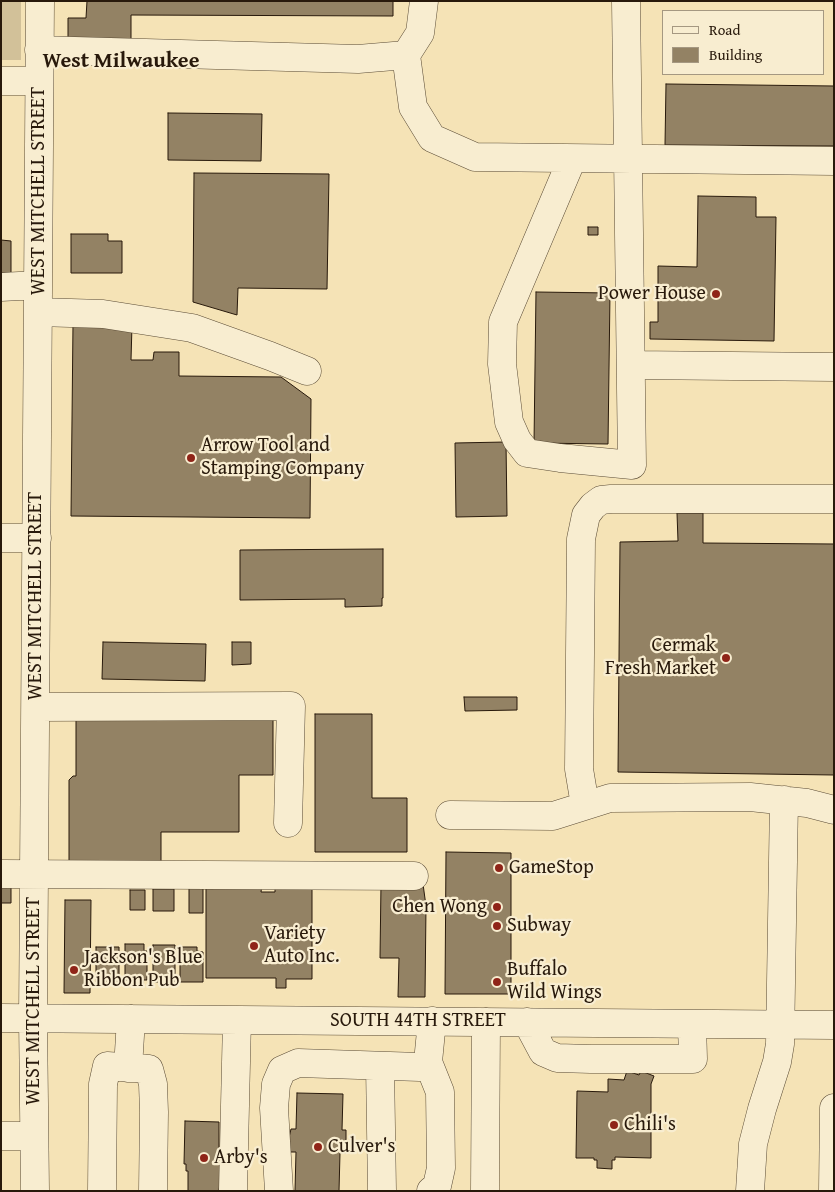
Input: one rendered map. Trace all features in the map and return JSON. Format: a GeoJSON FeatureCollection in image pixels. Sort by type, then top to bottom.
{"type":"FeatureCollection","features":[{"type":"Feature","properties":{"kind":"street","name":"WEST MITCHELL STREET"},"geometry":{"type":"LineString","coordinates":[[35,1191],[33,1018],[40,1]]}},
{"type":"Feature","properties":{"kind":"street"},"geometry":{"type":"LineString","coordinates":[[424,1],[420,33],[406,55],[413,107],[432,138],[475,157],[834,162]]}},
{"type":"Feature","properties":{"kind":"street"},"geometry":{"type":"LineString","coordinates":[[572,159],[503,322],[502,364],[509,422],[517,440],[527,453],[632,465],[626,1]]}},
{"type":"Feature","properties":{"kind":"street"},"geometry":{"type":"LineString","coordinates":[[39,50],[358,59],[406,55]]}},
{"type":"Feature","properties":{"kind":"street"},"geometry":{"type":"LineString","coordinates":[[1,81],[39,81]]}},
{"type":"Feature","properties":{"kind":"street"},"geometry":{"type":"LineString","coordinates":[[1,287],[38,285]]}},
{"type":"Feature","properties":{"kind":"street"},"geometry":{"type":"LineString","coordinates":[[38,312],[103,314],[192,328],[307,371]]}},
{"type":"Feature","properties":{"kind":"street"},"geometry":{"type":"LineString","coordinates":[[630,365],[834,367]]}},
{"type":"Feature","properties":{"kind":"street"},"geometry":{"type":"LineString","coordinates":[[585,805],[579,769],[581,539],[586,515],[593,506],[602,500],[611,499],[834,499]]}},
{"type":"Feature","properties":{"kind":"street"},"geometry":{"type":"LineString","coordinates":[[1,538],[37,538]]}},
{"type":"Feature","properties":{"kind":"street"},"geometry":{"type":"LineString","coordinates":[[36,707],[291,706],[288,823]]}},
{"type":"Feature","properties":{"kind":"street"},"geometry":{"type":"LineString","coordinates":[[450,815],[553,816],[610,798],[750,797],[807,803],[834,810]]}},
{"type":"Feature","properties":{"kind":"street"},"geometry":{"type":"LineString","coordinates":[[750,1191],[753,1144],[777,1062],[780,1024],[784,800]]}},
{"type":"Feature","properties":{"kind":"street"},"geometry":{"type":"LineString","coordinates":[[1,874],[414,876]]}},
{"type":"Feature","properties":{"kind":"street","name":"SOUTH 44TH STREET"},"geometry":{"type":"LineString","coordinates":[[1,1018],[834,1025]]}},
{"type":"Feature","properties":{"kind":"street"},"geometry":{"type":"LineString","coordinates":[[128,1068],[131,1019]]}},
{"type":"Feature","properties":{"kind":"street"},"geometry":{"type":"LineString","coordinates":[[233,1191],[237,1020]]}},
{"type":"Feature","properties":{"kind":"street"},"geometry":{"type":"LineString","coordinates":[[432,1021],[428,1062],[440,1092],[441,1168],[437,1186],[432,1191]]}},
{"type":"Feature","properties":{"kind":"street"},"geometry":{"type":"LineString","coordinates":[[485,1191],[486,1022]]}},
{"type":"Feature","properties":{"kind":"street"},"geometry":{"type":"LineString","coordinates":[[527,1022],[542,1052],[557,1058],[591,1059],[692,1059],[692,1024]]}},
{"type":"Feature","properties":{"kind":"street"},"geometry":{"type":"LineString","coordinates":[[279,1188],[274,1108],[276,1084],[282,1070],[298,1063],[380,1072],[420,1067],[428,1062]]}},
{"type":"Feature","properties":{"kind":"street"},"geometry":{"type":"LineString","coordinates":[[102,1191],[103,1084],[107,1066],[149,1069],[153,1084],[153,1191]]}},
{"type":"Feature","properties":{"kind":"street"},"geometry":{"type":"LineString","coordinates":[[380,1072],[382,1191]]}},
{"type":"Feature","properties":{"kind":"street"},"geometry":{"type":"LineString","coordinates":[[833,1191],[834,1108]]}},
{"type":"Feature","properties":{"kind":"street"},"geometry":{"type":"LineString","coordinates":[[1,1136],[34,1136]]}},
{"type":"Feature","properties":{"kind":"shaded area"},"geometry":{"type":"Polygon","coordinates":[[[1,1],[21,1],[21,60],[1,60],[1,1]]]}},
{"type":"Feature","properties":{"kind":"building"},"geometry":{"type":"Polygon","coordinates":[[[87,1],[393,1],[393,16],[131,15],[131,42],[68,39],[68,18],[86,18],[87,1]]]}},
{"type":"Feature","properties":{"kind":"building"},"geometry":{"type":"Polygon","coordinates":[[[666,84],[834,86],[834,146],[665,145],[666,84]]]}},
{"type":"Feature","properties":{"kind":"building"},"geometry":{"type":"Polygon","coordinates":[[[168,113],[262,114],[261,161],[168,160],[168,113]]]}},
{"type":"Feature","properties":{"kind":"building"},"geometry":{"type":"Polygon","coordinates":[[[194,173],[329,174],[327,289],[238,288],[237,315],[193,302],[194,173]]]}},
{"type":"Feature","properties":{"kind":"building","name":"Power House"},"geometry":{"type":"Polygon","coordinates":[[[698,196],[756,197],[756,217],[776,217],[774,341],[650,339],[650,322],[658,322],[658,266],[697,267],[698,196]]]}},
{"type":"Feature","properties":{"kind":"building"},"geometry":{"type":"Polygon","coordinates":[[[588,227],[598,227],[598,235],[588,235],[588,227]]]}},
{"type":"Feature","properties":{"kind":"building"},"geometry":{"type":"Polygon","coordinates":[[[71,234],[108,234],[108,241],[122,241],[122,273],[71,273],[71,234]]]}},
{"type":"Feature","properties":{"kind":"building"},"geometry":{"type":"Polygon","coordinates":[[[1,240],[11,241],[11,273],[1,273],[1,240]]]}},
{"type":"Feature","properties":{"kind":"building"},"geometry":{"type":"Polygon","coordinates":[[[536,292],[610,293],[608,444],[534,443],[536,292]]]}},
{"type":"Feature","properties":{"kind":"building","name":"Arrow Tool and Stamping Company"},"geometry":{"type":"Polygon","coordinates":[[[73,324],[132,325],[131,360],[153,360],[154,352],[179,352],[179,376],[281,377],[311,399],[310,518],[71,516],[73,324]]]}},
{"type":"Feature","properties":{"kind":"building"},"geometry":{"type":"Polygon","coordinates":[[[506,442],[507,516],[456,517],[455,443],[506,442]]]}},
{"type":"Feature","properties":{"kind":"building","name":"Cermak Fresh Market"},"geometry":{"type":"Polygon","coordinates":[[[677,513],[703,513],[703,543],[834,544],[834,775],[618,772],[620,542],[678,541],[677,513]]]}},
{"type":"Feature","properties":{"kind":"building"},"geometry":{"type":"Polygon","coordinates":[[[383,549],[382,606],[345,607],[345,599],[240,600],[240,550],[383,549]]]}},
{"type":"Feature","properties":{"kind":"building"},"geometry":{"type":"Polygon","coordinates":[[[103,642],[206,644],[205,681],[102,679],[103,642]]]}},
{"type":"Feature","properties":{"kind":"building"},"geometry":{"type":"Polygon","coordinates":[[[232,642],[251,642],[251,664],[232,665],[232,642]]]}},
{"type":"Feature","properties":{"kind":"building"},"geometry":{"type":"Polygon","coordinates":[[[464,697],[517,697],[517,710],[465,711],[464,697]]]}},
{"type":"Feature","properties":{"kind":"building"},"geometry":{"type":"Polygon","coordinates":[[[273,714],[273,775],[239,775],[239,832],[161,832],[161,864],[69,863],[69,780],[76,776],[76,720],[273,714]]]}},
{"type":"Feature","properties":{"kind":"building"},"geometry":{"type":"Polygon","coordinates":[[[315,714],[372,714],[372,798],[407,798],[407,852],[315,852],[315,714]]]}},
{"type":"Feature","properties":{"kind":"building"},"geometry":{"type":"Polygon","coordinates":[[[446,852],[511,853],[511,994],[445,994],[446,852]]]}},
{"type":"Feature","properties":{"kind":"building"},"geometry":{"type":"Polygon","coordinates":[[[1,881],[11,881],[11,903],[1,903],[1,881]]]}},
{"type":"Feature","properties":{"kind":"building"},"geometry":{"type":"Polygon","coordinates":[[[206,884],[262,884],[261,892],[275,892],[275,884],[312,884],[312,979],[286,979],[286,988],[276,988],[276,978],[206,978],[206,884]]]}},
{"type":"Feature","properties":{"kind":"building"},"geometry":{"type":"Polygon","coordinates":[[[381,884],[423,884],[426,906],[425,997],[398,997],[399,958],[380,958],[381,884]]]}},
{"type":"Feature","properties":{"kind":"building"},"geometry":{"type":"Polygon","coordinates":[[[189,888],[203,888],[203,913],[189,913],[189,888]]]}},
{"type":"Feature","properties":{"kind":"building"},"geometry":{"type":"Polygon","coordinates":[[[153,889],[174,889],[174,911],[153,911],[153,889]]]}},
{"type":"Feature","properties":{"kind":"building"},"geometry":{"type":"Polygon","coordinates":[[[130,890],[145,890],[145,910],[130,910],[130,890]]]}},
{"type":"Feature","properties":{"kind":"building"},"geometry":{"type":"Polygon","coordinates":[[[65,900],[91,900],[90,993],[64,993],[65,900]]]}},
{"type":"Feature","properties":{"kind":"building"},"geometry":{"type":"Polygon","coordinates":[[[125,944],[144,944],[144,951],[147,951],[147,980],[143,980],[143,986],[135,986],[135,980],[125,980],[125,944]]]}},
{"type":"Feature","properties":{"kind":"building"},"geometry":{"type":"Polygon","coordinates":[[[153,945],[175,945],[175,982],[153,982],[153,945]]]}},
{"type":"Feature","properties":{"kind":"building"},"geometry":{"type":"Polygon","coordinates":[[[96,947],[119,947],[119,982],[96,982],[96,947]]]}},
{"type":"Feature","properties":{"kind":"building"},"geometry":{"type":"Polygon","coordinates":[[[180,947],[197,947],[197,951],[203,952],[203,982],[180,982],[180,947]]]}},
{"type":"Feature","properties":{"kind":"building","name":"Chili's"},"geometry":{"type":"Polygon","coordinates":[[[627,1071],[639,1075],[641,1071],[654,1076],[651,1084],[651,1158],[615,1157],[615,1160],[612,1160],[612,1169],[597,1168],[597,1160],[594,1160],[594,1158],[576,1158],[577,1091],[608,1092],[608,1079],[624,1080],[627,1071]]]}},
{"type":"Feature","properties":{"kind":"building","name":"Culver's"},"geometry":{"type":"Polygon","coordinates":[[[297,1093],[343,1094],[342,1130],[346,1130],[346,1153],[340,1153],[339,1191],[295,1191],[296,1152],[290,1152],[288,1142],[291,1129],[296,1129],[297,1093]]]}},
{"type":"Feature","properties":{"kind":"building","name":"Arby's"},"geometry":{"type":"Polygon","coordinates":[[[185,1121],[219,1122],[219,1153],[224,1153],[219,1191],[188,1191],[188,1171],[186,1171],[186,1164],[184,1164],[185,1121]]]}},
{"type":"Feature","properties":{"kind":"place","name":"Power House"},"geometry":{"type":"Point","coordinates":[716,294]}},
{"type":"Feature","properties":{"kind":"place","name":"Arrow Tool and Stamping Company"},"geometry":{"type":"Point","coordinates":[191,458]}},
{"type":"Feature","properties":{"kind":"place","name":"Cermak Fresh Market"},"geometry":{"type":"Point","coordinates":[726,658]}},
{"type":"Feature","properties":{"kind":"place","name":"GameStop"},"geometry":{"type":"Point","coordinates":[499,868]}},
{"type":"Feature","properties":{"kind":"place","name":"Chen Wong"},"geometry":{"type":"Point","coordinates":[497,907]}},
{"type":"Feature","properties":{"kind":"place","name":"Subway"},"geometry":{"type":"Point","coordinates":[497,926]}},
{"type":"Feature","properties":{"kind":"place","name":"Variety Auto Inc."},"geometry":{"type":"Point","coordinates":[254,946]}},
{"type":"Feature","properties":{"kind":"place","name":"Jackson's Blue Ribbon Pub"},"geometry":{"type":"Point","coordinates":[74,970]}},
{"type":"Feature","properties":{"kind":"place","name":"Buffalo Wild Wings"},"geometry":{"type":"Point","coordinates":[497,982]}},
{"type":"Feature","properties":{"kind":"place","name":"Chili's"},"geometry":{"type":"Point","coordinates":[614,1125]}},
{"type":"Feature","properties":{"kind":"place","name":"Culver's"},"geometry":{"type":"Point","coordinates":[318,1147]}},
{"type":"Feature","properties":{"kind":"place","name":"Arby's"},"geometry":{"type":"Point","coordinates":[204,1158]}},
{"type":"Feature","properties":{"kind":"district","name":"West Milwaukee"},"geometry":{"type":"Point","coordinates":[121,61]}}]}
